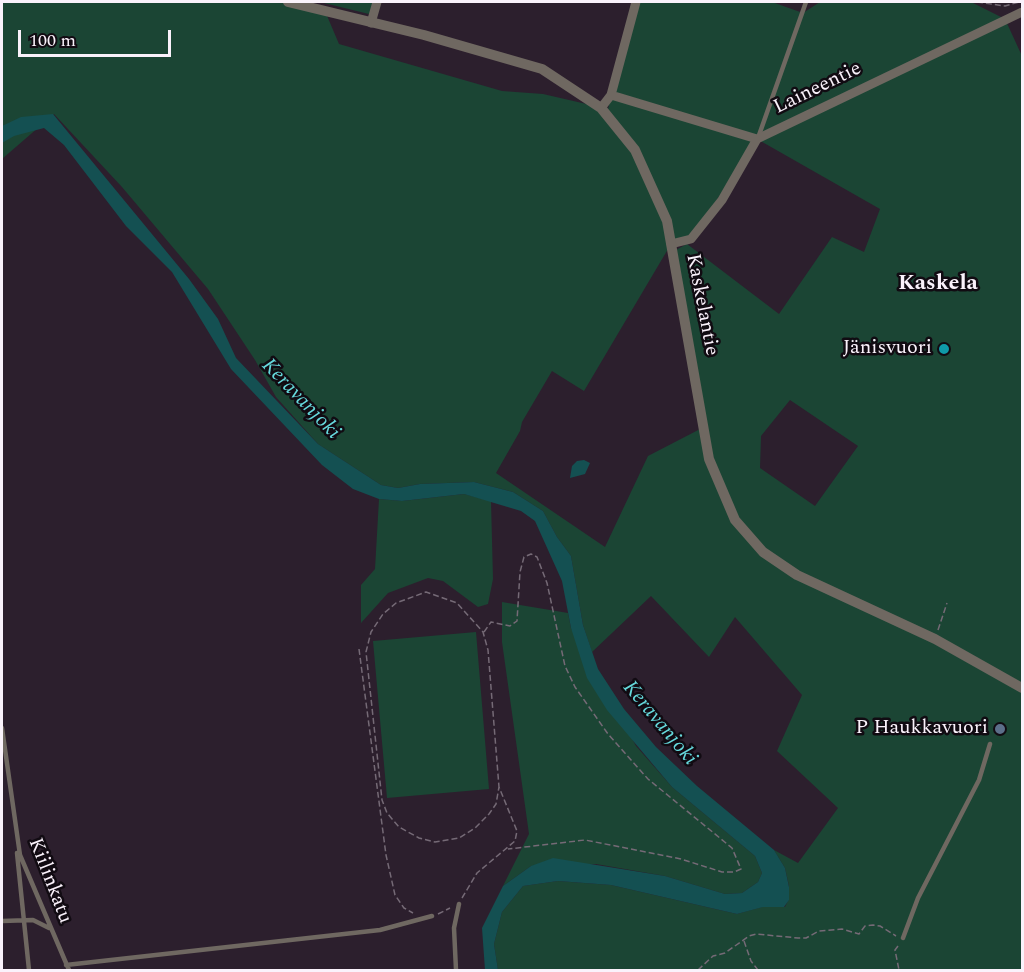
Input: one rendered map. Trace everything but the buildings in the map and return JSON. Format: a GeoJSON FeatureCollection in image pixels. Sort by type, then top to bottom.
{"type":"FeatureCollection","features":[{"type":"Feature","properties":{"kind":"street","name":"Kaskelantie"},"geometry":{"type":"LineString","coordinates":[[288,2],[371,22],[542,69],[601,108],[635,150],[667,221],[709,459],[735,520],[763,552],[797,575],[934,639],[1023,688]]}},
{"type":"Feature","properties":{"kind":"street"},"geometry":{"type":"LineString","coordinates":[[371,22],[377,2]]}},
{"type":"Feature","properties":{"kind":"street"},"geometry":{"type":"LineString","coordinates":[[601,108],[611,95],[636,2]]}},
{"type":"Feature","properties":{"kind":"street","name":"Laineentie"},"geometry":{"type":"LineString","coordinates":[[757,139],[1023,12]]}},
{"type":"Feature","properties":{"kind":"street"},"geometry":{"type":"LineString","coordinates":[[611,95],[757,139],[722,200],[691,239],[671,244]]}},
{"type":"Feature","properties":{"kind":"lane"},"geometry":{"type":"LineString","coordinates":[[757,139],[806,2]]}},
{"type":"Feature","properties":{"kind":"lane","name":"Kiilinkatu"},"geometry":{"type":"LineString","coordinates":[[2,728],[15,836],[20,855],[67,968]]}},
{"type":"Feature","properties":{"kind":"lane"},"geometry":{"type":"LineString","coordinates":[[903,938],[918,898],[979,780],[990,744]]}},
{"type":"Feature","properties":{"kind":"lane"},"geometry":{"type":"LineString","coordinates":[[15,836],[29,970]]}},
{"type":"Feature","properties":{"kind":"lane"},"geometry":{"type":"LineString","coordinates":[[456,970],[454,928],[459,904]]}},
{"type":"Feature","properties":{"kind":"lane"},"geometry":{"type":"LineString","coordinates":[[67,968],[380,930],[432,916]]}},
{"type":"Feature","properties":{"kind":"lane"},"geometry":{"type":"LineString","coordinates":[[2,921],[25,920],[46,925],[51,930]]}},
{"type":"Feature","properties":{"kind":"path"},"geometry":{"type":"LineString","coordinates":[[977,2],[1005,6],[1019,2]]}},
{"type":"Feature","properties":{"kind":"path"},"geometry":{"type":"LineString","coordinates":[[483,632],[491,622],[510,626],[517,621],[520,572],[524,557],[531,554],[537,557],[547,584],[565,666],[575,687],[608,734],[648,779],[732,848],[741,869],[734,872],[722,872],[681,859],[585,840],[506,849]]}},
{"type":"Feature","properties":{"kind":"path"},"geometry":{"type":"LineString","coordinates":[[426,592],[457,603],[483,632],[488,650],[499,787],[496,804],[489,814],[475,828],[459,838],[435,842],[419,838],[399,827],[387,813],[382,800],[366,652],[370,632],[383,614],[396,603],[426,592]]}},
{"type":"Feature","properties":{"kind":"path"},"geometry":{"type":"LineString","coordinates":[[934,639],[947,603]]}},
{"type":"Feature","properties":{"kind":"path"},"geometry":{"type":"LineString","coordinates":[[359,649],[382,836],[395,896],[404,908],[418,915],[432,916],[459,904],[477,873],[515,841],[517,831],[499,787]]}},
{"type":"Feature","properties":{"kind":"path"},"geometry":{"type":"LineString","coordinates":[[698,970],[713,956],[725,953],[756,934],[806,938],[819,931],[842,929],[858,934],[865,926],[873,925],[903,938],[895,950],[899,970]]}},
{"type":"Feature","properties":{"kind":"path"},"geometry":{"type":"LineString","coordinates":[[744,940],[751,961],[758,970]]}},
{"type":"Feature","properties":{"kind":"shaded area"},"geometry":{"type":"Polygon","coordinates":[[[2,2],[288,2],[325,11],[339,44],[502,91],[543,94],[608,109],[636,2],[772,2],[803,13],[820,2],[971,2],[1005,19],[1022,56],[1022,970],[498,970],[494,944],[502,912],[523,886],[558,881],[611,885],[737,914],[762,907],[785,907],[789,899],[789,886],[785,868],[774,850],[798,863],[838,808],[777,751],[802,695],[735,617],[709,657],[651,596],[592,652],[583,625],[571,556],[557,537],[543,511],[513,492],[474,482],[420,484],[398,488],[381,485],[318,444],[276,397],[255,360],[208,289],[122,187],[54,114],[2,159],[2,2]],[[757,139],[691,239],[671,244],[584,391],[552,371],[496,473],[605,547],[648,456],[704,427],[672,252],[687,244],[779,314],[832,237],[864,252],[880,209],[757,139]],[[790,400],[761,436],[760,468],[815,506],[858,446],[790,400]]]}},
{"type":"Feature","properties":{"kind":"shaded area"},"geometry":{"type":"Polygon","coordinates":[[[320,2],[377,2],[373,15],[320,2]]]}},
{"type":"Feature","properties":{"kind":"shaded area"},"geometry":{"type":"Polygon","coordinates":[[[53,114],[189,279],[218,319],[236,358],[318,444],[381,485],[398,488],[420,484],[474,482],[513,492],[543,511],[557,537],[571,556],[583,625],[598,669],[624,709],[656,747],[697,786],[774,850],[785,868],[789,887],[789,900],[784,907],[763,907],[737,914],[611,885],[558,881],[523,886],[502,912],[494,944],[498,970],[485,970],[482,928],[503,886],[531,866],[553,858],[665,876],[725,894],[742,893],[758,882],[762,873],[755,856],[672,787],[607,710],[587,678],[571,628],[562,581],[535,521],[521,511],[464,494],[402,501],[379,499],[353,489],[322,465],[231,369],[172,272],[126,226],[64,145],[44,128],[14,136],[2,143],[2,126],[21,117],[53,114]]]}},
{"type":"Feature","properties":{"kind":"shaded area"},"geometry":{"type":"Polygon","coordinates":[[[584,460],[590,463],[585,474],[570,478],[572,466],[577,461],[584,460]]]}},
{"type":"Feature","properties":{"kind":"shaded area"},"geometry":{"type":"Polygon","coordinates":[[[464,494],[491,501],[493,579],[488,604],[478,607],[443,581],[428,578],[388,593],[361,623],[361,585],[375,569],[379,499],[402,501],[464,494]]]}},
{"type":"Feature","properties":{"kind":"shaded area"},"geometry":{"type":"Polygon","coordinates":[[[502,602],[568,613],[571,628],[636,746],[672,787],[755,856],[762,873],[758,882],[742,893],[725,894],[665,876],[596,864],[531,866],[503,886],[529,834],[502,642],[502,602]]]}},
{"type":"Feature","properties":{"kind":"shaded area"},"geometry":{"type":"Polygon","coordinates":[[[476,632],[489,789],[387,798],[373,641],[476,632]]]}},
{"type":"Feature","properties":{"kind":"place","name":"Jänisvuori"},"geometry":{"type":"Point","coordinates":[944,349]}},
{"type":"Feature","properties":{"kind":"place","name":"P Haukkavuori"},"geometry":{"type":"Point","coordinates":[1000,729]}},
{"type":"Feature","properties":{"kind":"district","name":"Kaskela"},"geometry":{"type":"Point","coordinates":[938,285]}},
{"type":"Feature","properties":{"kind":"water label","name":"Keravanjoki"},"geometry":{"type":"Point","coordinates":[300,400]}},
{"type":"Feature","properties":{"kind":"water label","name":"Keravanjoki"},"geometry":{"type":"Point","coordinates":[659,724]}}]}
